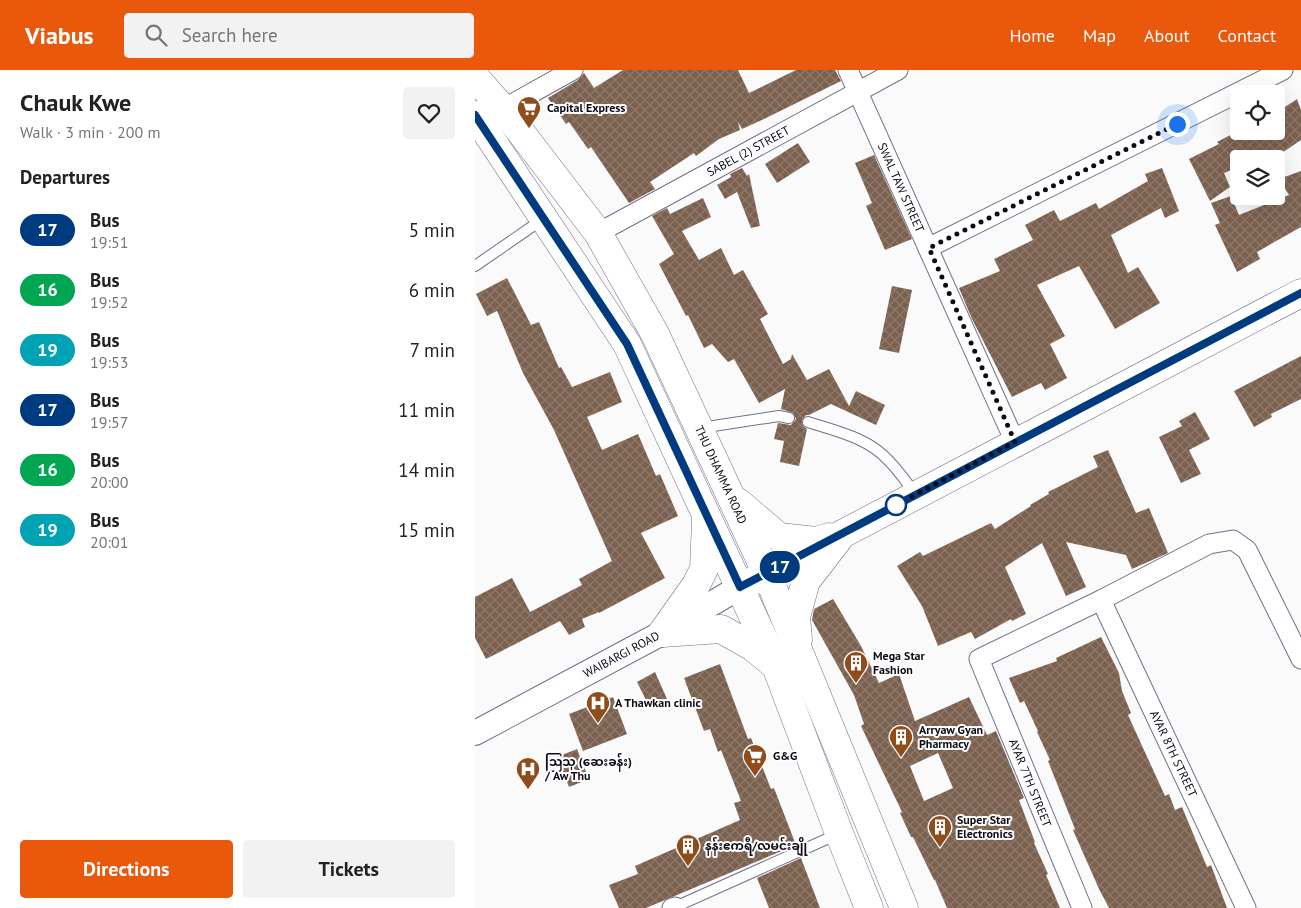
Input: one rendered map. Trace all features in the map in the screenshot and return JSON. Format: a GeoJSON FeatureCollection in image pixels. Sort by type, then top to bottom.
{"type":"FeatureCollection","features":[{"type":"Feature","properties":{"kind":"main road","name":"THU DHAMMA ROAD"},"geometry":{"type":"LineString","coordinates":[[475,77],[503,108],[598,233],[655,334],[767,574],[904,908]]}},
{"type":"Feature","properties":{"kind":"main road"},"geometry":{"type":"LineString","coordinates":[[475,115],[627,344],[776,666],[869,908]]}},
{"type":"Feature","properties":{"kind":"main road"},"geometry":{"type":"LineString","coordinates":[[731,496],[779,537],[816,541],[842,534],[1301,293]]}},
{"type":"Feature","properties":{"kind":"main road"},"geometry":{"type":"LineString","coordinates":[[662,633],[696,586],[704,569],[706,516]]}},
{"type":"Feature","properties":{"kind":"main road"},"geometry":{"type":"LineString","coordinates":[[799,650],[796,617],[806,581],[842,534]]}},
{"type":"Feature","properties":{"kind":"main road","name":"WAIBARGI ROAD"},"geometry":{"type":"LineString","coordinates":[[740,587],[842,534]]}},
{"type":"Feature","properties":{"kind":"main road"},"geometry":{"type":"LineString","coordinates":[[662,633],[721,629],[753,647],[776,666]]}},
{"type":"Feature","properties":{"kind":"street"},"geometry":{"type":"LineString","coordinates":[[503,108],[573,70]]}},
{"type":"Feature","properties":{"kind":"street","name":"SWAL TAW STREET"},"geometry":{"type":"LineString","coordinates":[[848,70],[1015,442]]}},
{"type":"Feature","properties":{"kind":"street","name":"SABEL (2) STREET"},"geometry":{"type":"LineString","coordinates":[[598,233],[898,70]]}},
{"type":"Feature","properties":{"kind":"street"},"geometry":{"type":"LineString","coordinates":[[929,248],[1283,70]]}},
{"type":"Feature","properties":{"kind":"street"},"geometry":{"type":"LineString","coordinates":[[1101,600],[1209,544],[1233,540],[1247,550],[1301,659]]}},
{"type":"Feature","properties":{"kind":"street","name":"WAIBARGI ROAD"},"geometry":{"type":"LineString","coordinates":[[475,733],[662,633],[740,587]]}},
{"type":"Feature","properties":{"kind":"street","name":"AYAR 7TH STREET"},"geometry":{"type":"LineString","coordinates":[[1082,908],[979,658],[1101,600]]}},
{"type":"Feature","properties":{"kind":"street","name":"AYAR 8TH STREET"},"geometry":{"type":"LineString","coordinates":[[1101,600],[1246,908]]}},
{"type":"Feature","properties":{"kind":"lane"},"geometry":{"type":"LineString","coordinates":[[475,266],[543,219]]}},
{"type":"Feature","properties":{"kind":"lane"},"geometry":{"type":"LineString","coordinates":[[699,428],[779,416],[789,418]]}},
{"type":"Feature","properties":{"kind":"lane"},"geometry":{"type":"LineString","coordinates":[[808,422],[853,437],[872,448],[888,459],[916,495]]}},
{"type":"Feature","properties":{"kind":"lane"},"geometry":{"type":"LineString","coordinates":[[674,908],[839,833]]}},
{"type":"Feature","properties":{"kind":"building"},"geometry":{"type":"Polygon","coordinates":[[[623,70],[738,70],[749,93],[796,70],[835,70],[841,81],[742,129],[738,122],[740,130],[719,139],[696,156],[694,153],[650,182],[655,189],[629,203],[591,147],[588,149],[569,122],[566,124],[548,98],[578,80],[584,73],[594,88],[623,70]]]}},
{"type":"Feature","properties":{"kind":"building"},"geometry":{"type":"Polygon","coordinates":[[[1297,99],[1301,110],[1301,140],[1285,151],[1230,150],[1230,171],[1224,173],[1230,187],[1210,201],[1189,159],[1219,144],[1217,142],[1230,135],[1230,140],[1285,140],[1285,107],[1297,99]]]}},
{"type":"Feature","properties":{"kind":"building"},"geometry":{"type":"Polygon","coordinates":[[[798,143],[810,162],[777,183],[765,164],[798,143]]]}},
{"type":"Feature","properties":{"kind":"building"},"geometry":{"type":"Polygon","coordinates":[[[874,155],[912,239],[885,250],[866,206],[872,203],[855,163],[874,155]]]}},
{"type":"Feature","properties":{"kind":"building"},"geometry":{"type":"Polygon","coordinates":[[[742,168],[747,176],[749,174],[760,226],[751,228],[737,192],[725,199],[717,185],[731,177],[730,174],[742,168]]]}},
{"type":"Feature","properties":{"kind":"building"},"geometry":{"type":"Polygon","coordinates":[[[1162,168],[1179,211],[1165,218],[1161,208],[1111,235],[1128,273],[1138,267],[1160,303],[1115,329],[1079,266],[1037,285],[1065,336],[1050,344],[1067,378],[1045,390],[1041,383],[1012,397],[972,319],[959,288],[1000,271],[994,259],[1033,240],[1025,225],[1054,210],[1060,221],[1096,203],[1099,209],[1148,181],[1145,174],[1162,168]]]}},
{"type":"Feature","properties":{"kind":"building"},"geometry":{"type":"Polygon","coordinates":[[[1301,171],[1301,227],[1257,252],[1260,259],[1237,272],[1215,225],[1220,223],[1211,203],[1230,196],[1230,205],[1235,205],[1239,215],[1264,205],[1285,205],[1285,197],[1289,195],[1285,189],[1285,177],[1301,171]]]}},
{"type":"Feature","properties":{"kind":"building"},"geometry":{"type":"Polygon","coordinates":[[[703,198],[711,217],[682,231],[699,260],[721,248],[734,275],[743,270],[768,314],[760,319],[783,364],[791,359],[792,354],[807,380],[829,369],[849,406],[856,391],[885,405],[876,425],[831,404],[806,415],[802,420],[803,426],[807,429],[799,466],[780,462],[784,441],[774,439],[778,423],[791,425],[796,419],[793,413],[781,409],[785,389],[759,403],[734,359],[728,362],[712,344],[704,348],[659,264],[674,254],[652,216],[667,208],[670,214],[703,198]]]}},
{"type":"Feature","properties":{"kind":"building"},"geometry":{"type":"Polygon","coordinates":[[[507,278],[531,325],[539,322],[559,368],[561,367],[572,387],[610,372],[622,402],[587,417],[602,450],[638,434],[656,476],[660,474],[678,516],[641,533],[665,578],[599,613],[582,619],[585,627],[569,635],[560,621],[486,659],[475,638],[475,597],[512,578],[530,612],[582,585],[579,579],[612,561],[554,430],[523,373],[497,311],[487,316],[476,294],[507,278]]]}},
{"type":"Feature","properties":{"kind":"building"},"geometry":{"type":"Polygon","coordinates":[[[892,286],[912,290],[899,353],[879,349],[892,286]]]}},
{"type":"Feature","properties":{"kind":"building"},"geometry":{"type":"Polygon","coordinates":[[[1301,356],[1301,399],[1271,414],[1272,417],[1254,427],[1234,391],[1301,356]]]}},
{"type":"Feature","properties":{"kind":"building"},"geometry":{"type":"Polygon","coordinates":[[[1195,412],[1210,439],[1189,450],[1201,474],[1181,483],[1159,437],[1182,426],[1179,421],[1195,412]]]}},
{"type":"Feature","properties":{"kind":"building"},"geometry":{"type":"Polygon","coordinates":[[[1108,450],[1136,513],[1149,508],[1168,553],[1132,569],[1126,555],[1066,542],[1086,587],[1066,596],[1042,543],[1005,567],[1026,614],[1012,621],[1011,619],[975,639],[971,632],[938,646],[922,606],[897,566],[920,552],[923,556],[991,523],[995,529],[1049,494],[1048,492],[1098,467],[1093,456],[1108,450]]]}},
{"type":"Feature","properties":{"kind":"building"},"geometry":{"type":"Polygon","coordinates":[[[833,599],[861,646],[879,683],[899,674],[915,721],[969,697],[987,735],[996,731],[1024,798],[1019,800],[1060,908],[947,908],[935,880],[913,837],[911,837],[900,813],[902,812],[861,726],[864,724],[854,695],[812,620],[814,609],[833,599]],[[938,753],[910,766],[924,801],[953,788],[938,753]]]}},
{"type":"Feature","properties":{"kind":"building"},"geometry":{"type":"Polygon","coordinates":[[[1101,637],[1119,673],[1122,691],[1131,713],[1128,715],[1165,796],[1169,794],[1175,810],[1182,807],[1207,867],[1211,865],[1227,908],[1109,908],[1099,889],[1073,830],[1075,829],[1038,731],[1024,701],[1020,703],[1009,678],[1057,661],[1056,658],[1101,637]]]}},
{"type":"Feature","properties":{"kind":"building"},"geometry":{"type":"Polygon","coordinates":[[[720,664],[748,739],[751,738],[771,789],[774,788],[796,845],[646,908],[619,908],[609,885],[638,874],[635,866],[740,820],[734,803],[741,801],[721,750],[718,752],[710,729],[704,731],[684,678],[720,664]]]}},
{"type":"Feature","properties":{"kind":"building"},"geometry":{"type":"Polygon","coordinates":[[[655,672],[667,699],[650,708],[637,682],[655,672]]]}},
{"type":"Feature","properties":{"kind":"building","name":"A Thawkan clinic"},"geometry":{"type":"Polygon","coordinates":[[[613,697],[627,734],[583,751],[569,714],[613,697]]]}},
{"type":"Feature","properties":{"kind":"building"},"geometry":{"type":"Polygon","coordinates":[[[577,749],[589,779],[569,787],[557,757],[577,749]]]}},
{"type":"Feature","properties":{"kind":"building"},"geometry":{"type":"Polygon","coordinates":[[[801,858],[820,908],[769,908],[757,878],[801,858]]]}},
{"type":"Feature","properties":{"kind":"bus line","name":"17"},"geometry":{"type":"LineString","coordinates":[[475,115],[627,344],[740,587],[1301,293]]}},
{"type":"Feature","properties":{"kind":"place","name":"Capital Express"},"geometry":{"type":"Point","coordinates":[529,129]}},
{"type":"Feature","properties":{"kind":"place","name":"Mega Star Fashion"},"geometry":{"type":"Point","coordinates":[856,684]}},
{"type":"Feature","properties":{"kind":"place","name":"A Thawkan clinic"},"geometry":{"type":"Point","coordinates":[598,724]}},
{"type":"Feature","properties":{"kind":"place","name":"Arryaw Gyan Pharmacy"},"geometry":{"type":"Point","coordinates":[901,758]}},
{"type":"Feature","properties":{"kind":"place","name":"G&G"},"geometry":{"type":"Point","coordinates":[755,777]}},
{"type":"Feature","properties":{"kind":"place","name":"သြသု (ဆေးခန်း) / Aw Thu"},"geometry":{"type":"Point","coordinates":[528,790]}},
{"type":"Feature","properties":{"kind":"place","name":"Super Star Electronics"},"geometry":{"type":"Point","coordinates":[940,848]}},
{"type":"Feature","properties":{"kind":"place","name":"နန်းဧကရီ/လမင်းချို"},"geometry":{"type":"Point","coordinates":[688,867]}},
{"type":"Feature","properties":{"kind":"route"},"geometry":{"type":"LineString","coordinates":[[896,505],[1015,442],[929,248],[1177,124]]}}]}
